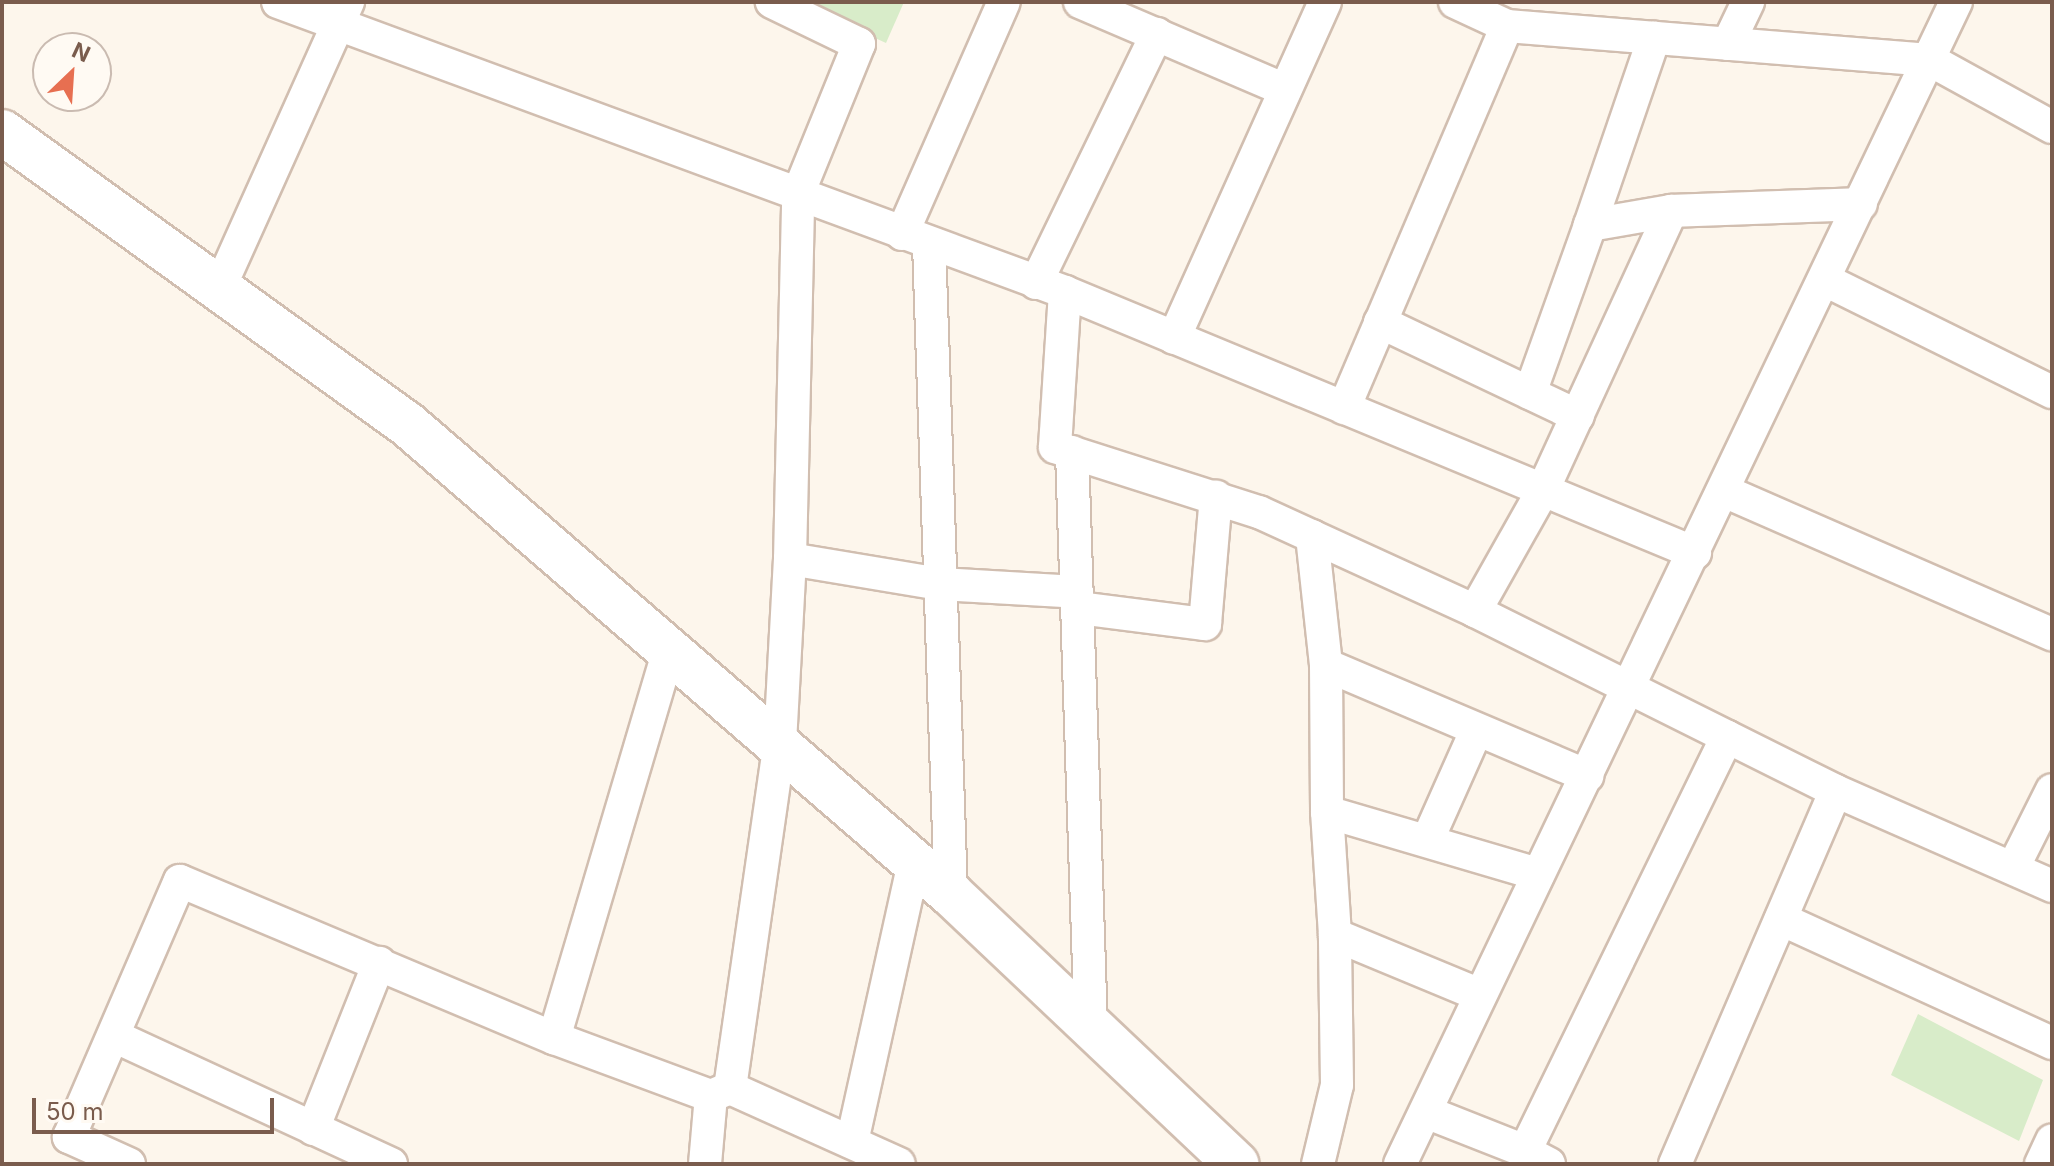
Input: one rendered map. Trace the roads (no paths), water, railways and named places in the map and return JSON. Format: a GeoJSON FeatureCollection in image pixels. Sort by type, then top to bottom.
{"type":"FeatureCollection","features":[{"type":"Feature","properties":{"kind":"main road"},"geometry":{"type":"LineString","coordinates":[[2,132],[407,424],[780,743],[951,894],[1229,1161]]}},
{"type":"Feature","properties":{"kind":"street"},"geometry":{"type":"LineString","coordinates":[[278,2],[342,15],[915,239],[1051,287],[1695,553]]}},
{"type":"Feature","properties":{"kind":"street"},"geometry":{"type":"LineString","coordinates":[[705,1164],[780,743],[790,559],[798,194],[859,44],[772,2]]}},
{"type":"Feature","properties":{"kind":"street"},"geometry":{"type":"LineString","coordinates":[[951,894],[940,584],[915,239],[1004,2]]}},
{"type":"Feature","properties":{"kind":"street"},"geometry":{"type":"LineString","coordinates":[[1080,2],[1285,90]]}},
{"type":"Feature","properties":{"kind":"street"},"geometry":{"type":"LineString","coordinates":[[1174,338],[1325,2]]}},
{"type":"Feature","properties":{"kind":"street"},"geometry":{"type":"LineString","coordinates":[[1455,2],[1507,26],[1930,60],[2052,127]]}},
{"type":"Feature","properties":{"kind":"street"},"geometry":{"type":"LineString","coordinates":[[1728,44],[1748,2]]}},
{"type":"Feature","properties":{"kind":"street"},"geometry":{"type":"LineString","coordinates":[[1400,1164],[1956,2]]}},
{"type":"Feature","properties":{"kind":"street"},"geometry":{"type":"LineString","coordinates":[[219,289],[342,15]]}},
{"type":"Feature","properties":{"kind":"street"},"geometry":{"type":"LineString","coordinates":[[1344,408],[1507,26]]}},
{"type":"Feature","properties":{"kind":"street"},"geometry":{"type":"LineString","coordinates":[[1157,34],[1051,287],[1055,447],[1216,496],[1312,536],[1475,611],[1836,791],[2052,886]]}},
{"type":"Feature","properties":{"kind":"street"},"geometry":{"type":"LineString","coordinates":[[1530,393],[1654,38]]}},
{"type":"Feature","properties":{"kind":"street"},"geometry":{"type":"LineString","coordinates":[[1590,225],[1671,211],[1861,204]]}},
{"type":"Feature","properties":{"kind":"street"},"geometry":{"type":"LineString","coordinates":[[1475,611],[1542,492],[1671,211]]}},
{"type":"Feature","properties":{"kind":"street"},"geometry":{"type":"LineString","coordinates":[[1825,280],[2052,392]]}},
{"type":"Feature","properties":{"kind":"street"},"geometry":{"type":"LineString","coordinates":[[1380,322],[1578,416]]}},
{"type":"Feature","properties":{"kind":"street"},"geometry":{"type":"LineString","coordinates":[[1072,452],[1091,1027]]}},
{"type":"Feature","properties":{"kind":"street"},"geometry":{"type":"LineString","coordinates":[[1724,491],[2052,634]]}},
{"type":"Feature","properties":{"kind":"street"},"geometry":{"type":"LineString","coordinates":[[790,559],[940,584],[1077,600],[1205,624],[1216,496]]}},
{"type":"Feature","properties":{"kind":"street"},"geometry":{"type":"LineString","coordinates":[[1312,536],[1326,665],[1327,812],[1335,935],[1337,1085],[1318,1164]]}},
{"type":"Feature","properties":{"kind":"street"},"geometry":{"type":"LineString","coordinates":[[554,1038],[669,649]]}},
{"type":"Feature","properties":{"kind":"street"},"geometry":{"type":"LineString","coordinates":[[1326,665],[1587,776]]}},
{"type":"Feature","properties":{"kind":"street"},"geometry":{"type":"LineString","coordinates":[[1428,839],[1476,731]]}},
{"type":"Feature","properties":{"kind":"street"},"geometry":{"type":"LineString","coordinates":[[1426,1112],[1537,1157],[1727,737]]}},
{"type":"Feature","properties":{"kind":"street"},"geometry":{"type":"LineString","coordinates":[[2013,868],[2052,790]]}},
{"type":"Feature","properties":{"kind":"street"},"geometry":{"type":"LineString","coordinates":[[1682,1162],[1836,791]]}},
{"type":"Feature","properties":{"kind":"street"},"geometry":{"type":"LineString","coordinates":[[1327,812],[1428,839],[1538,874]]}},
{"type":"Feature","properties":{"kind":"street"},"geometry":{"type":"LineString","coordinates":[[852,1142],[914,863]]}},
{"type":"Feature","properties":{"kind":"street"},"geometry":{"type":"LineString","coordinates":[[129,1164],[69,1137],[116,1037],[180,881],[554,1038],[720,1092],[852,1142],[899,1164]]}},
{"type":"Feature","properties":{"kind":"street"},"geometry":{"type":"LineString","coordinates":[[1781,919],[2052,1043]]}},
{"type":"Feature","properties":{"kind":"street"},"geometry":{"type":"LineString","coordinates":[[1335,935],[1480,995]]}},
{"type":"Feature","properties":{"kind":"street"},"geometry":{"type":"LineString","coordinates":[[313,1129],[379,963]]}},
{"type":"Feature","properties":{"kind":"street"},"geometry":{"type":"LineString","coordinates":[[116,1037],[391,1164]]}},
{"type":"Feature","properties":{"kind":"street"},"geometry":{"type":"LineString","coordinates":[[2041,1164],[2052,1140]]}}]}
